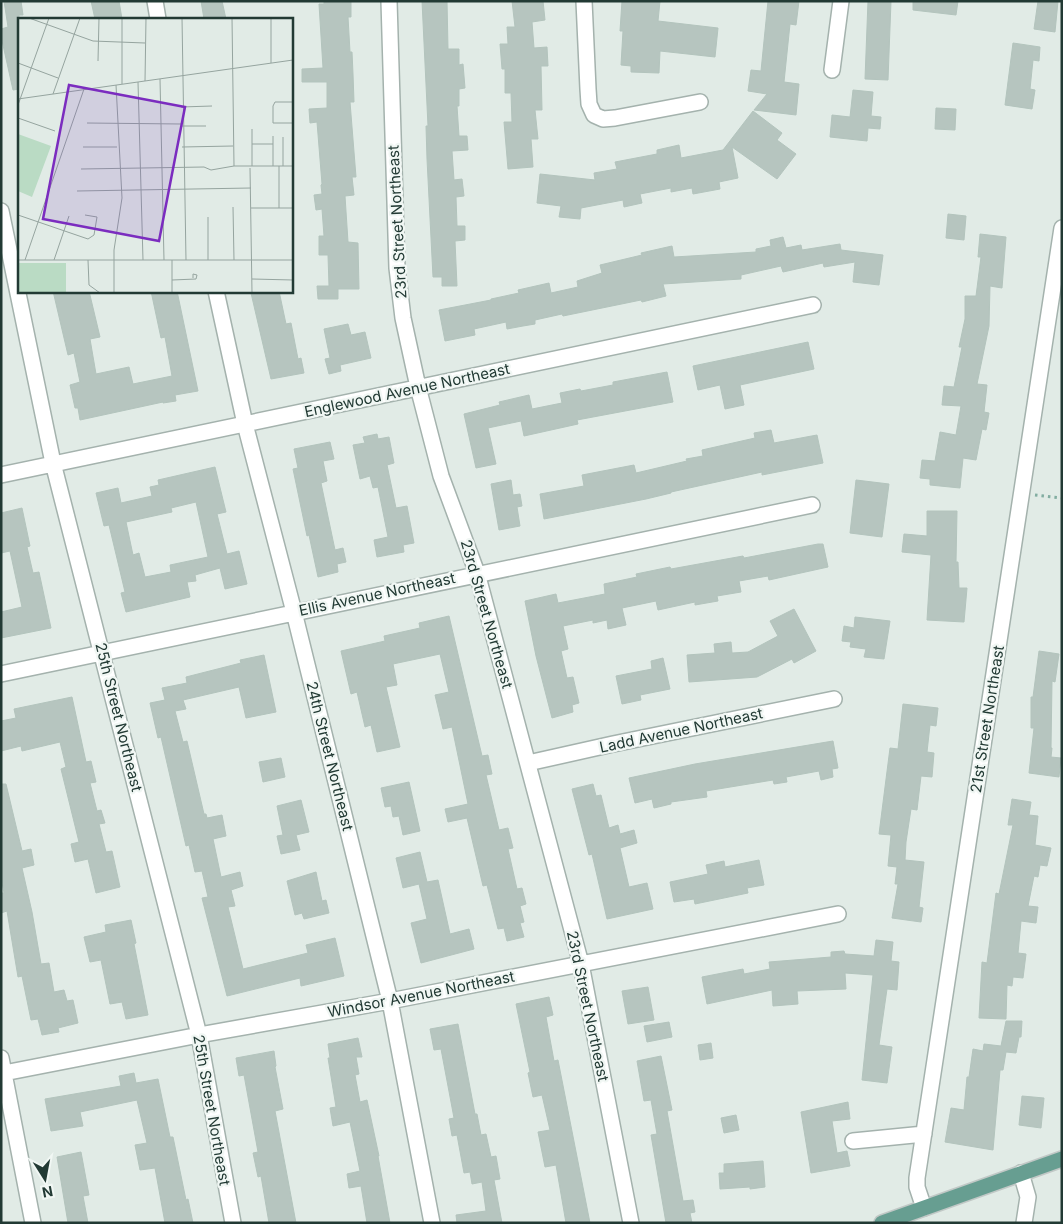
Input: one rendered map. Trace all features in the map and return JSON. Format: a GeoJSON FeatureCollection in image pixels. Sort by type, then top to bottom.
{"type":"FeatureCollection","features":[{"type":"Feature","properties":{"kind":"main road"},"geometry":{"type":"LineString","coordinates":[[882,1223],[1062,1159]]}},
{"type":"Feature","properties":{"kind":"street"},"geometry":{"type":"LineString","coordinates":[[154,1],[158,18]]}},
{"type":"Feature","properties":{"kind":"street","name":"23rd Street Northeast"},"geometry":{"type":"LineString","coordinates":[[389,1],[397,275],[403,318],[418,387],[441,476],[477,574],[582,964],[631,1223]]}},
{"type":"Feature","properties":{"kind":"street"},"geometry":{"type":"LineString","coordinates":[[584,1],[589,104],[594,115],[603,119],[615,118],[700,102]]}},
{"type":"Feature","properties":{"kind":"street"},"geometry":{"type":"LineString","coordinates":[[832,70],[841,1]]}},
{"type":"Feature","properties":{"kind":"street","name":"25th Street Northeast"},"geometry":{"type":"LineString","coordinates":[[1,211],[53,463],[199,1035],[233,1223]]}},
{"type":"Feature","properties":{"kind":"street","name":"21st Street Northeast"},"geometry":{"type":"LineString","coordinates":[[924,1208],[917,1187],[917,1178],[1062,228]]}},
{"type":"Feature","properties":{"kind":"street","name":"24th Street Northeast"},"geometry":{"type":"LineString","coordinates":[[216,292],[245,424],[294,612],[390,1001],[432,1223]]}},
{"type":"Feature","properties":{"kind":"street","name":"Englewood Avenue Northeast"},"geometry":{"type":"LineString","coordinates":[[1,475],[813,305]]}},
{"type":"Feature","properties":{"kind":"street","name":"Ellis Avenue Northeast"},"geometry":{"type":"LineString","coordinates":[[1,674],[812,504]]}},
{"type":"Feature","properties":{"kind":"street","name":"Ladd Avenue Northeast"},"geometry":{"type":"LineString","coordinates":[[528,763],[834,699]]}},
{"type":"Feature","properties":{"kind":"street","name":"Windsor Avenue Northeast"},"geometry":{"type":"LineString","coordinates":[[3,1065],[199,1035],[390,1001],[838,914]]}},
{"type":"Feature","properties":{"kind":"street"},"geometry":{"type":"LineString","coordinates":[[3,1065],[33,1223]]}},
{"type":"Feature","properties":{"kind":"street"},"geometry":{"type":"LineString","coordinates":[[853,1141],[924,1134]]}},
{"type":"Feature","properties":{"kind":"street"},"geometry":{"type":"LineString","coordinates":[[1021,1173],[1028,1197],[1024,1223]]}},
{"type":"Feature","properties":{"kind":"path"},"geometry":{"type":"LineString","coordinates":[[1021,493],[1062,498]]}},
{"type":"Feature","properties":{"kind":"building"},"geometry":{"type":"Polygon","coordinates":[[[4,1],[21,1],[23,15],[19,15],[18,18],[18,89],[13,90],[1,36],[1,29],[8,27],[4,1]]]}},
{"type":"Feature","properties":{"kind":"building"},"geometry":{"type":"Polygon","coordinates":[[[91,1],[119,1],[122,18],[95,18],[91,1]]]}},
{"type":"Feature","properties":{"kind":"building"},"geometry":{"type":"Polygon","coordinates":[[[201,1],[222,1],[226,18],[204,18],[201,1]]]}},
{"type":"Feature","properties":{"kind":"building"},"geometry":{"type":"Polygon","coordinates":[[[324,1],[351,1],[351,17],[348,17],[350,52],[352,52],[354,102],[350,102],[356,177],[352,177],[354,195],[345,196],[348,242],[358,243],[359,289],[338,289],[338,299],[318,299],[317,286],[329,286],[328,255],[319,255],[319,236],[324,236],[322,209],[316,210],[314,195],[322,194],[322,184],[317,122],[310,123],[309,109],[327,108],[327,82],[302,82],[302,69],[323,68],[319,4],[324,4],[324,1]]]}},
{"type":"Feature","properties":{"kind":"building"},"geometry":{"type":"Polygon","coordinates":[[[422,1],[447,1],[448,49],[459,49],[459,65],[463,64],[465,88],[459,89],[459,106],[457,106],[459,136],[467,136],[468,150],[452,151],[454,180],[462,179],[464,196],[456,197],[457,226],[465,226],[465,240],[455,241],[457,286],[442,286],[442,277],[433,277],[422,1]]]}},
{"type":"Feature","properties":{"kind":"building"},"geometry":{"type":"Polygon","coordinates":[[[512,1],[543,1],[545,20],[532,22],[534,48],[547,47],[548,66],[541,66],[542,110],[535,110],[538,139],[531,139],[533,167],[508,169],[504,122],[512,122],[511,93],[505,93],[505,69],[502,69],[500,44],[508,44],[507,27],[515,27],[512,1]]]}},
{"type":"Feature","properties":{"kind":"building"},"geometry":{"type":"Polygon","coordinates":[[[622,1],[660,1],[658,21],[718,28],[715,57],[660,51],[659,73],[631,72],[631,66],[621,65],[623,31],[620,31],[622,1]]]}},
{"type":"Feature","properties":{"kind":"building"},"geometry":{"type":"Polygon","coordinates":[[[768,1],[799,1],[796,25],[790,24],[784,82],[799,84],[796,115],[754,110],[767,94],[748,91],[751,70],[761,71],[768,1]]]}},
{"type":"Feature","properties":{"kind":"building"},"geometry":{"type":"Polygon","coordinates":[[[868,1],[891,1],[888,80],[865,79],[868,1]]]}},
{"type":"Feature","properties":{"kind":"building"},"geometry":{"type":"Polygon","coordinates":[[[913,1],[958,1],[956,15],[913,10],[913,1]]]}},
{"type":"Feature","properties":{"kind":"building"},"geometry":{"type":"Polygon","coordinates":[[[1038,1],[1058,1],[1055,32],[1034,29],[1038,1]]]}},
{"type":"Feature","properties":{"kind":"building"},"geometry":{"type":"Polygon","coordinates":[[[1013,43],[1040,47],[1039,61],[1033,60],[1030,89],[1035,90],[1032,109],[1005,105],[1013,43]]]}},
{"type":"Feature","properties":{"kind":"building"},"geometry":{"type":"Polygon","coordinates":[[[853,90],[873,92],[871,116],[881,117],[880,129],[868,128],[867,141],[830,137],[832,115],[850,117],[853,90]]]}},
{"type":"Feature","properties":{"kind":"building"},"geometry":{"type":"Polygon","coordinates":[[[936,108],[956,109],[955,130],[935,129],[936,108]]]}},
{"type":"Feature","properties":{"kind":"building"},"geometry":{"type":"Polygon","coordinates":[[[753,111],[782,133],[777,140],[796,154],[777,179],[732,147],[738,178],[719,182],[720,189],[693,194],[692,188],[671,192],[671,188],[640,194],[642,203],[624,207],[623,200],[581,208],[580,219],[559,217],[561,206],[537,203],[540,174],[595,180],[594,173],[617,169],[615,162],[657,154],[657,150],[679,145],[681,158],[723,150],[753,111]]]}},
{"type":"Feature","properties":{"kind":"building"},"geometry":{"type":"Polygon","coordinates":[[[948,214],[966,216],[964,240],[946,238],[948,214]]]}},
{"type":"Feature","properties":{"kind":"building"},"geometry":{"type":"Polygon","coordinates":[[[980,234],[1006,237],[1002,288],[990,286],[989,326],[977,384],[987,385],[984,412],[989,413],[986,430],[982,429],[976,460],[963,458],[960,488],[930,485],[930,479],[920,478],[922,460],[935,461],[940,432],[956,435],[961,406],[942,405],[944,386],[954,387],[962,347],[959,347],[965,319],[965,296],[976,296],[981,257],[978,257],[980,234]]]}},
{"type":"Feature","properties":{"kind":"building"},"geometry":{"type":"Polygon","coordinates":[[[783,237],[786,248],[801,245],[802,250],[840,244],[841,250],[883,255],[879,285],[853,282],[855,262],[824,267],[823,263],[783,272],[781,266],[741,275],[741,279],[663,284],[666,296],[563,316],[562,314],[535,320],[535,324],[507,329],[506,322],[474,329],[475,335],[445,341],[439,310],[491,300],[519,293],[518,290],[549,283],[551,293],[578,287],[577,281],[602,273],[600,265],[672,246],[674,257],[756,252],[756,249],[771,246],[770,240],[783,237]]]}},
{"type":"Feature","properties":{"kind":"building"},"geometry":{"type":"Polygon","coordinates":[[[53,292],[89,292],[100,337],[90,339],[96,374],[129,367],[133,384],[172,376],[165,337],[161,338],[151,292],[177,292],[198,391],[175,395],[176,401],[163,402],[80,420],[78,408],[75,408],[70,385],[80,382],[74,353],[68,355],[53,292]]]}},
{"type":"Feature","properties":{"kind":"building"},"geometry":{"type":"Polygon","coordinates":[[[279,292],[286,324],[291,323],[298,359],[301,358],[304,373],[271,379],[251,293],[279,292]]]}},
{"type":"Feature","properties":{"kind":"building"},"geometry":{"type":"Polygon","coordinates":[[[348,324],[351,335],[365,332],[371,358],[340,365],[341,371],[329,374],[325,359],[330,358],[324,329],[348,324]]]}},
{"type":"Feature","properties":{"kind":"building"},"geometry":{"type":"Polygon","coordinates":[[[808,342],[814,369],[740,385],[744,405],[725,409],[720,385],[698,390],[693,366],[808,342]]]}},
{"type":"Feature","properties":{"kind":"building"},"geometry":{"type":"Polygon","coordinates":[[[667,372],[673,402],[577,420],[578,424],[524,436],[521,421],[488,428],[496,464],[476,468],[464,414],[500,405],[499,402],[529,395],[532,409],[562,403],[560,393],[613,385],[613,382],[667,372]]]}},
{"type":"Feature","properties":{"kind":"building"},"geometry":{"type":"Polygon","coordinates":[[[771,430],[774,443],[817,435],[823,463],[762,475],[762,472],[646,499],[544,519],[540,494],[584,486],[582,475],[634,465],[636,473],[687,461],[686,459],[703,456],[702,450],[755,438],[754,433],[771,430]]]}},
{"type":"Feature","properties":{"kind":"building"},"geometry":{"type":"Polygon","coordinates":[[[377,434],[378,439],[389,437],[394,463],[387,465],[396,508],[407,506],[414,543],[403,545],[404,552],[377,557],[374,540],[388,537],[378,487],[373,488],[370,476],[360,479],[353,445],[365,443],[363,437],[377,434]]]}},
{"type":"Feature","properties":{"kind":"building"},"geometry":{"type":"Polygon","coordinates":[[[330,442],[334,459],[323,461],[327,481],[321,483],[335,550],[343,548],[346,562],[337,564],[338,572],[318,577],[293,469],[298,468],[294,449],[330,442]]]}},
{"type":"Feature","properties":{"kind":"building"},"geometry":{"type":"Polygon","coordinates":[[[215,467],[226,512],[217,514],[227,554],[239,551],[247,584],[225,589],[220,568],[195,575],[196,581],[187,582],[190,597],[126,612],[121,593],[125,592],[109,525],[104,526],[96,493],[118,488],[121,503],[152,496],[150,487],[159,485],[158,480],[215,467]],[[196,502],[171,508],[172,512],[126,522],[133,555],[139,553],[145,577],[171,572],[170,565],[208,557],[196,502]]]}},
{"type":"Feature","properties":{"kind":"building"},"geometry":{"type":"Polygon","coordinates":[[[511,480],[513,495],[520,494],[522,506],[517,507],[520,526],[499,530],[491,484],[511,480]]]}},
{"type":"Feature","properties":{"kind":"building"},"geometry":{"type":"Polygon","coordinates":[[[856,480],[889,484],[882,537],[850,533],[856,480]]]}},
{"type":"Feature","properties":{"kind":"building"},"geometry":{"type":"Polygon","coordinates":[[[22,508],[30,546],[27,547],[33,573],[39,572],[51,628],[1,638],[1,612],[22,607],[10,551],[1,553],[1,513],[22,508]]]}},
{"type":"Feature","properties":{"kind":"building"},"geometry":{"type":"Polygon","coordinates":[[[927,511],[957,511],[956,562],[958,562],[959,588],[967,588],[964,622],[927,620],[931,555],[902,552],[904,534],[927,536],[927,511]]]}},
{"type":"Feature","properties":{"kind":"building"},"geometry":{"type":"Polygon","coordinates":[[[823,544],[828,567],[769,580],[768,576],[739,581],[741,592],[717,596],[718,601],[695,605],[695,602],[658,610],[656,601],[622,608],[626,625],[608,629],[607,620],[593,623],[593,620],[563,626],[568,649],[561,651],[567,678],[573,677],[579,703],[572,705],[573,712],[552,718],[536,656],[525,601],[556,594],[558,603],[605,594],[604,584],[637,577],[636,574],[743,556],[744,558],[823,544]]]}},
{"type":"Feature","properties":{"kind":"building"},"geometry":{"type":"Polygon","coordinates":[[[794,609],[816,651],[794,663],[792,659],[757,677],[689,682],[687,655],[715,653],[714,644],[731,642],[732,653],[748,652],[778,636],[770,621],[794,609]]]}},
{"type":"Feature","properties":{"kind":"building"},"geometry":{"type":"Polygon","coordinates":[[[449,616],[482,756],[488,755],[492,774],[486,775],[499,830],[508,828],[513,848],[508,849],[517,889],[522,888],[526,904],[520,906],[524,922],[520,923],[524,937],[507,941],[504,928],[498,929],[487,885],[483,886],[467,818],[448,822],[445,809],[468,804],[452,727],[443,729],[435,695],[449,692],[440,654],[393,664],[397,685],[386,687],[400,747],[377,752],[371,725],[365,727],[357,692],[351,694],[341,651],[385,641],[384,636],[420,628],[419,623],[449,616]]]}},
{"type":"Feature","properties":{"kind":"building"},"geometry":{"type":"Polygon","coordinates":[[[855,617],[890,621],[884,659],[864,657],[866,649],[850,647],[851,642],[842,641],[844,626],[854,628],[855,617]]]}},
{"type":"Feature","properties":{"kind":"building"},"geometry":{"type":"Polygon","coordinates":[[[1039,651],[1059,654],[1055,682],[1052,681],[1051,757],[1061,758],[1059,777],[1029,773],[1034,728],[1031,728],[1031,697],[1033,697],[1039,651]]]}},
{"type":"Feature","properties":{"kind":"building"},"geometry":{"type":"Polygon","coordinates":[[[264,655],[276,712],[246,718],[239,687],[183,700],[186,709],[175,711],[183,742],[187,741],[204,814],[206,814],[207,818],[222,815],[226,836],[213,839],[221,877],[240,872],[243,886],[231,890],[235,906],[228,907],[243,969],[308,953],[306,945],[335,938],[344,976],[301,986],[300,978],[227,996],[202,898],[208,897],[202,871],[195,872],[189,845],[186,846],[161,737],[158,738],[150,703],[165,700],[162,688],[187,683],[186,677],[241,663],[240,660],[264,655]]]}},
{"type":"Feature","properties":{"kind":"building"},"geometry":{"type":"Polygon","coordinates":[[[663,658],[670,689],[640,695],[641,700],[622,704],[616,676],[652,669],[651,661],[663,658]]]}},
{"type":"Feature","properties":{"kind":"building"},"geometry":{"type":"Polygon","coordinates":[[[72,697],[86,762],[91,761],[96,782],[90,783],[97,811],[101,810],[105,823],[99,824],[106,852],[112,851],[120,887],[96,893],[88,859],[75,862],[71,844],[79,842],[61,769],[66,767],[60,742],[22,751],[21,746],[1,751],[1,721],[16,718],[14,709],[72,697]]]}},
{"type":"Feature","properties":{"kind":"building"},"geometry":{"type":"Polygon","coordinates":[[[903,704],[938,708],[936,726],[930,725],[927,752],[934,753],[932,777],[921,776],[917,810],[911,809],[906,842],[905,860],[924,862],[919,907],[923,908],[921,922],[892,918],[898,884],[895,884],[897,867],[888,866],[891,835],[879,834],[890,748],[898,749],[903,704]]]}},
{"type":"Feature","properties":{"kind":"building"},"geometry":{"type":"Polygon","coordinates":[[[833,741],[838,768],[832,769],[833,777],[821,780],[819,771],[786,777],[787,782],[774,784],[773,780],[706,791],[707,797],[671,802],[671,804],[654,808],[652,799],[635,803],[629,778],[695,764],[833,741]]]}},
{"type":"Feature","properties":{"kind":"building"},"geometry":{"type":"Polygon","coordinates":[[[281,758],[285,777],[263,782],[259,762],[281,758]]]}},
{"type":"Feature","properties":{"kind":"building"},"geometry":{"type":"Polygon","coordinates":[[[409,782],[420,831],[403,835],[399,816],[393,817],[391,806],[385,807],[381,788],[409,782]]]}},
{"type":"Feature","properties":{"kind":"building"},"geometry":{"type":"Polygon","coordinates":[[[1,784],[6,784],[22,851],[31,849],[34,865],[22,868],[41,964],[49,963],[54,992],[64,990],[67,1001],[73,1000],[78,1023],[58,1028],[59,1032],[42,1035],[38,1019],[31,1020],[22,976],[18,977],[7,911],[1,913],[1,893],[4,893],[1,877],[1,784]]]}},
{"type":"Feature","properties":{"kind":"building"},"geometry":{"type":"Polygon","coordinates":[[[593,784],[596,796],[601,795],[609,828],[618,825],[620,834],[634,830],[637,843],[620,848],[629,887],[647,883],[653,909],[607,919],[592,854],[589,855],[572,789],[593,784]]]}},
{"type":"Feature","properties":{"kind":"building"},"geometry":{"type":"Polygon","coordinates":[[[1012,799],[1031,802],[1029,815],[1038,816],[1035,845],[1051,848],[1047,866],[1040,865],[1038,877],[1034,876],[1028,906],[1038,907],[1036,923],[1021,921],[1018,953],[1026,954],[1023,978],[1013,977],[1012,986],[1007,985],[1006,1019],[979,1018],[982,962],[987,963],[996,893],[999,894],[1013,825],[1008,825],[1012,799]]]}},
{"type":"Feature","properties":{"kind":"building"},"geometry":{"type":"Polygon","coordinates":[[[301,800],[309,832],[296,835],[300,850],[281,854],[277,836],[283,835],[277,806],[301,800]]]}},
{"type":"Feature","properties":{"kind":"building"},"geometry":{"type":"Polygon","coordinates":[[[420,852],[427,882],[438,880],[450,934],[469,929],[474,949],[421,963],[411,923],[427,919],[419,884],[403,888],[396,858],[420,852]]]}},
{"type":"Feature","properties":{"kind":"building"},"geometry":{"type":"Polygon","coordinates":[[[759,860],[764,885],[747,888],[748,893],[695,904],[694,899],[674,902],[670,882],[708,874],[706,865],[724,861],[725,867],[759,860]]]}},
{"type":"Feature","properties":{"kind":"building"},"geometry":{"type":"Polygon","coordinates":[[[316,872],[322,901],[326,900],[329,913],[304,919],[302,913],[295,915],[287,881],[316,872]]]}},
{"type":"Feature","properties":{"kind":"building"},"geometry":{"type":"Polygon","coordinates":[[[131,920],[148,1015],[126,1019],[122,1002],[110,1004],[101,960],[90,962],[84,937],[106,932],[105,925],[131,920]]]}},
{"type":"Feature","properties":{"kind":"building"},"geometry":{"type":"Polygon","coordinates":[[[876,940],[893,942],[891,961],[899,962],[897,990],[887,989],[879,1045],[892,1047],[887,1083],[862,1080],[873,975],[845,973],[846,989],[797,991],[798,1004],[773,1006],[772,990],[707,1004],[702,977],[743,969],[744,974],[770,969],[769,962],[831,957],[831,952],[844,951],[845,954],[874,956],[876,940]]]}},
{"type":"Feature","properties":{"kind":"building"},"geometry":{"type":"Polygon","coordinates":[[[648,987],[654,1020],[628,1024],[622,991],[648,987]]]}},
{"type":"Feature","properties":{"kind":"building"},"geometry":{"type":"Polygon","coordinates":[[[549,997],[553,1015],[546,1017],[554,1061],[558,1060],[590,1223],[566,1223],[556,1165],[545,1167],[538,1132],[550,1130],[542,1095],[533,1097],[528,1073],[530,1072],[516,1004],[549,997]]]}},
{"type":"Feature","properties":{"kind":"building"},"geometry":{"type":"Polygon","coordinates":[[[1006,1021],[1022,1021],[1021,1037],[1019,1037],[1016,1053],[1006,1052],[1003,1070],[1000,1070],[993,1150],[945,1142],[951,1108],[964,1110],[967,1077],[969,1077],[973,1049],[983,1051],[984,1044],[1001,1046],[1006,1021]]]}},
{"type":"Feature","properties":{"kind":"building"},"geometry":{"type":"Polygon","coordinates":[[[669,1022],[672,1037],[647,1042],[644,1026],[669,1022]]]}},
{"type":"Feature","properties":{"kind":"building"},"geometry":{"type":"Polygon","coordinates":[[[458,1024],[475,1114],[477,1114],[481,1135],[486,1134],[491,1157],[496,1156],[500,1179],[494,1180],[502,1223],[457,1223],[456,1215],[486,1211],[482,1182],[472,1184],[470,1172],[464,1173],[457,1135],[452,1136],[449,1119],[454,1118],[441,1049],[434,1050],[430,1029],[458,1024]]]}},
{"type":"Feature","properties":{"kind":"building"},"geometry":{"type":"Polygon","coordinates":[[[358,1038],[362,1057],[356,1057],[359,1074],[355,1075],[360,1102],[367,1100],[379,1156],[390,1223],[367,1223],[361,1186],[349,1188],[347,1174],[360,1171],[350,1122],[333,1126],[330,1108],[336,1107],[328,1058],[330,1058],[328,1044],[358,1038]]]}},
{"type":"Feature","properties":{"kind":"building"},"geometry":{"type":"Polygon","coordinates":[[[711,1043],[713,1058],[700,1060],[698,1045],[711,1043]]]}},
{"type":"Feature","properties":{"kind":"building"},"geometry":{"type":"Polygon","coordinates":[[[274,1051],[283,1109],[275,1111],[296,1223],[269,1223],[261,1176],[258,1177],[253,1153],[258,1152],[244,1075],[239,1076],[236,1058],[274,1051]]]}},
{"type":"Feature","properties":{"kind":"building"},"geometry":{"type":"Polygon","coordinates":[[[661,1056],[672,1110],[667,1111],[683,1201],[693,1200],[695,1212],[690,1213],[692,1223],[666,1223],[651,1135],[657,1134],[651,1100],[644,1101],[637,1061],[661,1056]]]}},
{"type":"Feature","properties":{"kind":"building"},"geometry":{"type":"Polygon","coordinates":[[[134,1073],[136,1083],[158,1079],[170,1137],[173,1137],[186,1200],[188,1199],[193,1223],[165,1223],[155,1168],[140,1170],[135,1145],[147,1143],[137,1100],[80,1112],[83,1126],[51,1131],[45,1099],[121,1086],[119,1076],[134,1073]]]}},
{"type":"Feature","properties":{"kind":"building"},"geometry":{"type":"Polygon","coordinates":[[[1022,1096],[1044,1098],[1041,1128],[1019,1125],[1022,1096]]]}},
{"type":"Feature","properties":{"kind":"building"},"geometry":{"type":"Polygon","coordinates":[[[848,1102],[850,1119],[832,1121],[837,1153],[847,1151],[850,1166],[811,1173],[801,1112],[848,1102]]]}},
{"type":"Feature","properties":{"kind":"building"},"geometry":{"type":"Polygon","coordinates":[[[736,1115],[739,1130],[724,1133],[721,1118],[736,1115]]]}},
{"type":"Feature","properties":{"kind":"building"},"geometry":{"type":"Polygon","coordinates":[[[81,1152],[89,1195],[83,1196],[88,1223],[68,1223],[57,1157],[81,1152]]]}},
{"type":"Feature","properties":{"kind":"building"},"geometry":{"type":"Polygon","coordinates":[[[763,1161],[765,1187],[720,1189],[719,1173],[724,1173],[724,1164],[763,1161]]]}}]}
